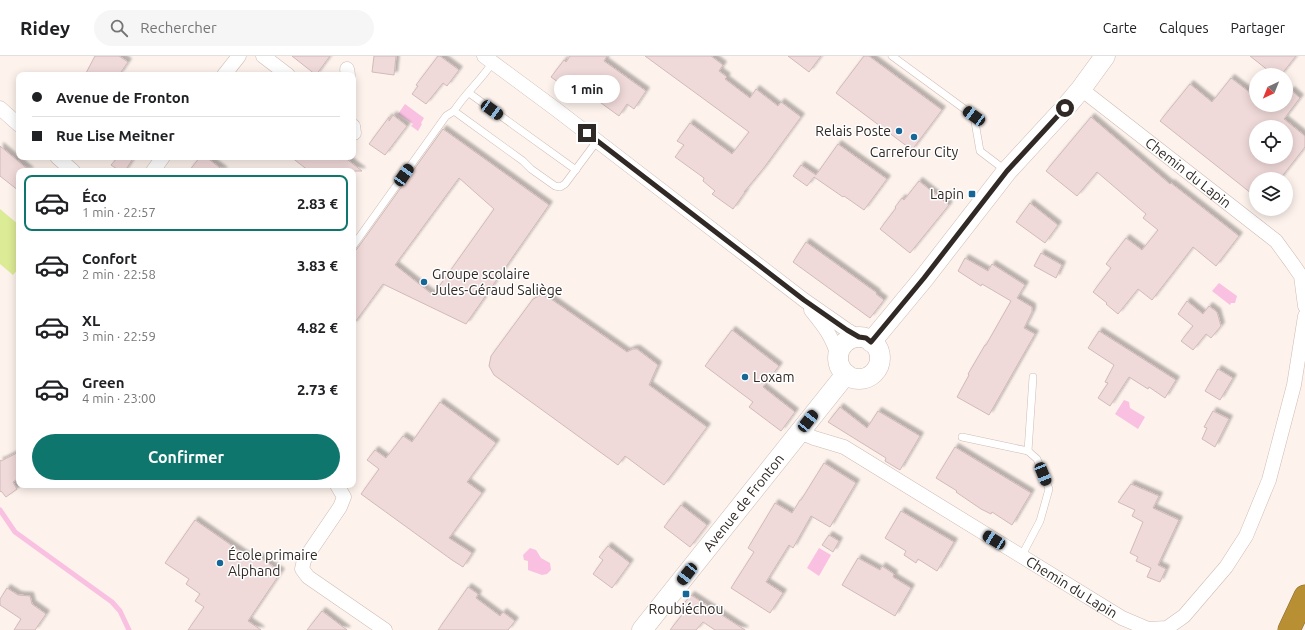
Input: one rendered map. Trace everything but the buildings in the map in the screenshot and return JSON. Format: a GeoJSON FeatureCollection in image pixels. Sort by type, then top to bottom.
{"type":"FeatureCollection","features":[{"type":"Feature","properties":{"kind":"highway"},"geometry":{"type":"LineString","coordinates":[[1290,630],[1305,596]]}},
{"type":"Feature","properties":{"kind":"main road"},"geometry":{"type":"LineString","coordinates":[[865,339],[924,278],[1007,171],[1065,108],[1105,56]]}},
{"type":"Feature","properties":{"kind":"main road"},"geometry":{"type":"LineString","coordinates":[[865,339],[876,346],[880,359],[878,366],[870,376],[858,379],[851,378],[838,380],[841,348],[846,342],[849,340],[865,339]]}},
{"type":"Feature","properties":{"kind":"main road","name":"Avenue de Fronton"},"geometry":{"type":"LineString","coordinates":[[642,630],[807,435],[838,380]]}},
{"type":"Feature","properties":{"kind":"street"},"geometry":{"type":"LineString","coordinates":[[226,72],[238,56]]}},
{"type":"Feature","properties":{"kind":"street"},"geometry":{"type":"LineString","coordinates":[[262,56],[284,72]]}},
{"type":"Feature","properties":{"kind":"street"},"geometry":{"type":"LineString","coordinates":[[488,59],[804,300],[847,330],[865,339]]}},
{"type":"Feature","properties":{"kind":"street","name":"Chemin du Lapin"},"geometry":{"type":"LineString","coordinates":[[1081,89],[1276,241],[1301,276],[1305,306]]}},
{"type":"Feature","properties":{"kind":"street"},"geometry":{"type":"LineString","coordinates":[[0,108],[16,122]]}},
{"type":"Feature","properties":{"kind":"street"},"geometry":{"type":"LineString","coordinates":[[60,160],[70,168]]}},
{"type":"Feature","properties":{"kind":"street"},"geometry":{"type":"LineString","coordinates":[[804,300],[830,334],[838,380]]}},
{"type":"Feature","properties":{"kind":"street","name":"Chemin du Lapin"},"geometry":{"type":"LineString","coordinates":[[807,435],[844,447],[1122,618],[1148,629],[1167,628],[1184,616],[1226,567],[1246,536],[1269,480],[1294,385],[1305,316]]}},
{"type":"Feature","properties":{"kind":"street"},"geometry":{"type":"LineString","coordinates":[[339,488],[344,497],[340,507],[304,560],[302,569],[308,577],[385,630]]}},
{"type":"Feature","properties":{"kind":"lane"},"geometry":{"type":"LineString","coordinates":[[892,56],[974,116],[980,151],[1007,171]]}},
{"type":"Feature","properties":{"kind":"lane"},"geometry":{"type":"LineString","coordinates":[[356,242],[446,116],[454,111],[461,100],[469,93],[488,59]]}},
{"type":"Feature","properties":{"kind":"lane"},"geometry":{"type":"LineString","coordinates":[[469,93],[576,170]]}},
{"type":"Feature","properties":{"kind":"lane"},"geometry":{"type":"LineString","coordinates":[[454,111],[524,161],[531,169],[555,186],[560,187],[565,184],[597,141]]}},
{"type":"Feature","properties":{"kind":"lane"},"geometry":{"type":"LineString","coordinates":[[1028,451],[1033,377]]}},
{"type":"Feature","properties":{"kind":"lane"},"geometry":{"type":"LineString","coordinates":[[962,437],[1028,451],[1037,459],[1049,489],[1040,521],[1021,557]]}},
{"type":"Feature","properties":{"kind":"green space"},"geometry":{"type":"Polygon","coordinates":[[[0,209],[16,222],[16,272],[13,275],[0,264],[0,209]]]}},
{"type":"Feature","properties":{"kind":"shaded area"},"geometry":{"type":"Polygon","coordinates":[[[405,104],[424,118],[418,131],[411,126],[413,124],[398,114],[405,104]]]}},
{"type":"Feature","properties":{"kind":"shaded area"},"geometry":{"type":"Polygon","coordinates":[[[1219,283],[1237,296],[1235,303],[1231,303],[1230,305],[1212,291],[1219,283]]]}},
{"type":"Feature","properties":{"kind":"shaded area"},"geometry":{"type":"Polygon","coordinates":[[[1124,400],[1129,402],[1130,408],[1145,417],[1138,429],[1115,414],[1124,400]]]}},
{"type":"Feature","properties":{"kind":"shaded area"},"geometry":{"type":"Polygon","coordinates":[[[530,548],[536,550],[541,558],[550,563],[551,570],[547,574],[542,575],[528,570],[528,561],[524,560],[523,555],[530,548]]]}},
{"type":"Feature","properties":{"kind":"shaded area"},"geometry":{"type":"Polygon","coordinates":[[[819,548],[831,555],[819,576],[807,568],[819,548]]]}},
{"type":"Feature","properties":{"kind":"waterway"},"geometry":{"type":"LineString","coordinates":[[0,510],[15,532],[112,602],[120,611],[129,630]]}},
{"type":"Feature","properties":{"kind":"place","name":"Relais Poste"},"geometry":{"type":"Point","coordinates":[899,131]}},
{"type":"Feature","properties":{"kind":"place","name":"Carrefour City"},"geometry":{"type":"Point","coordinates":[914,137]}},
{"type":"Feature","properties":{"kind":"place","name":"Lapin"},"geometry":{"type":"Point","coordinates":[972,194]}},
{"type":"Feature","properties":{"kind":"place","name":"Groupe scolaire Jules-Géraud Saliège"},"geometry":{"type":"Point","coordinates":[424,282]}},
{"type":"Feature","properties":{"kind":"place","name":"Loxam"},"geometry":{"type":"Point","coordinates":[745,377]}},
{"type":"Feature","properties":{"kind":"place","name":"École primaire Alphand"},"geometry":{"type":"Point","coordinates":[220,563]}},
{"type":"Feature","properties":{"kind":"place","name":"Roubiéchou"},"geometry":{"type":"Point","coordinates":[686,594]}},
{"type":"Feature","properties":{"kind":"route"},"geometry":{"type":"LineString","coordinates":[[587,133],[804,300],[847,330],[859,337],[866,338],[871,342],[924,278],[1007,171],[1065,108]]}}]}
